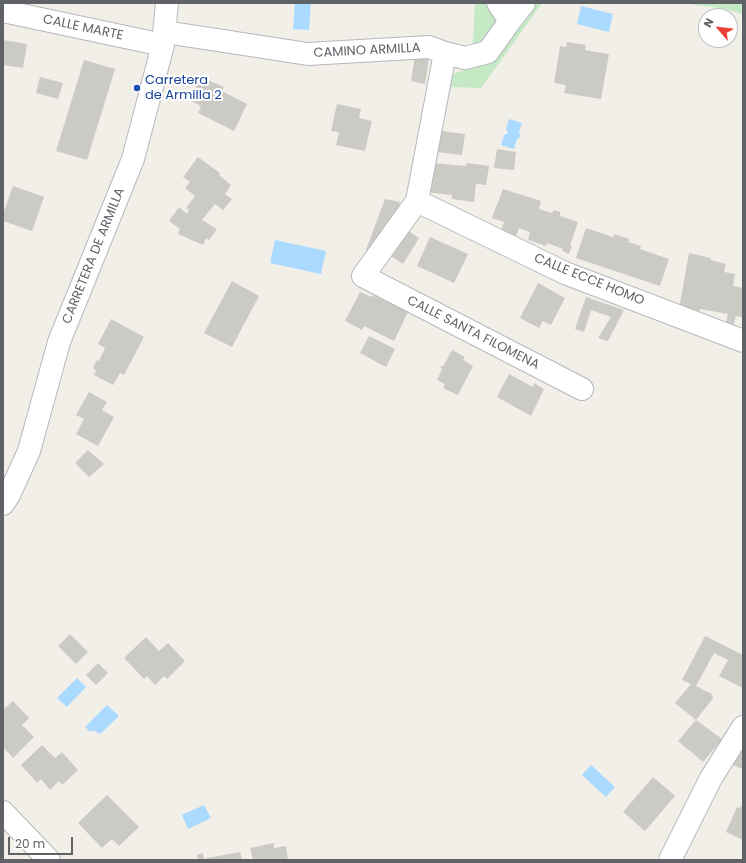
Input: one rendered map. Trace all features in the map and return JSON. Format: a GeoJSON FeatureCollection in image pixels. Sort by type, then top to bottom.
{"type":"FeatureCollection","features":[{"type":"Feature","properties":{"kind":"street","name":"CARRETERA DE ARMILLA"},"geometry":{"type":"LineString","coordinates":[[3,504],[9,495],[29,451],[59,342],[133,159],[164,38],[167,3]]}},
{"type":"Feature","properties":{"kind":"street"},"geometry":{"type":"LineString","coordinates":[[498,3],[510,21]]}},
{"type":"Feature","properties":{"kind":"street","name":"CAMINO ARMILLA"},"geometry":{"type":"LineString","coordinates":[[164,38],[308,54],[430,47],[445,53],[465,58],[488,52],[524,3]]}},
{"type":"Feature","properties":{"kind":"street","name":"CALLE MARTE"},"geometry":{"type":"LineString","coordinates":[[3,11],[164,38]]}},
{"type":"Feature","properties":{"kind":"street"},"geometry":{"type":"LineString","coordinates":[[417,201],[445,53]]}},
{"type":"Feature","properties":{"kind":"street","name":"CALLE SANTA FILOMENA"},"geometry":{"type":"LineString","coordinates":[[417,201],[363,276],[582,390]]}},
{"type":"Feature","properties":{"kind":"street","name":"CALLE ECCE HOMO"},"geometry":{"type":"LineString","coordinates":[[417,201],[565,273],[743,341]]}},
{"type":"Feature","properties":{"kind":"street"},"geometry":{"type":"LineString","coordinates":[[670,860],[712,778],[743,727]]}},
{"type":"Feature","properties":{"kind":"street"},"geometry":{"type":"LineString","coordinates":[[3,812],[49,860]]}},
{"type":"Feature","properties":{"kind":"green space"},"geometry":{"type":"Polygon","coordinates":[[[475,3],[542,3],[481,88],[447,87],[452,76],[463,71],[465,58],[473,44],[475,3]]]}},
{"type":"Feature","properties":{"kind":"green space"},"geometry":{"type":"Polygon","coordinates":[[[681,3],[743,3],[743,14],[738,13],[738,8],[720,8],[681,3]]]}},
{"type":"Feature","properties":{"kind":"water"},"geometry":{"type":"Polygon","coordinates":[[[295,3],[311,3],[309,30],[293,29],[295,3]]]}},
{"type":"Feature","properties":{"kind":"water"},"geometry":{"type":"Polygon","coordinates":[[[581,6],[613,14],[609,32],[577,24],[581,6]]]}},
{"type":"Feature","properties":{"kind":"water"},"geometry":{"type":"Polygon","coordinates":[[[509,119],[522,123],[519,132],[521,136],[517,139],[514,149],[501,145],[504,135],[508,133],[506,129],[509,119]]]}},
{"type":"Feature","properties":{"kind":"water"},"geometry":{"type":"Polygon","coordinates":[[[275,240],[326,251],[321,274],[270,263],[275,240]]]}},
{"type":"Feature","properties":{"kind":"water"},"geometry":{"type":"Polygon","coordinates":[[[77,678],[86,687],[67,707],[57,698],[77,678]]]}},
{"type":"Feature","properties":{"kind":"water"},"geometry":{"type":"Polygon","coordinates":[[[107,705],[119,716],[100,734],[95,731],[89,731],[85,727],[107,705]]]}},
{"type":"Feature","properties":{"kind":"water"},"geometry":{"type":"Polygon","coordinates":[[[591,765],[615,787],[606,797],[582,775],[591,765]]]}},
{"type":"Feature","properties":{"kind":"water"},"geometry":{"type":"Polygon","coordinates":[[[204,805],[211,818],[188,829],[182,815],[204,805]]]}},
{"type":"Feature","properties":{"kind":"building"},"geometry":{"type":"Polygon","coordinates":[[[3,40],[27,44],[23,68],[3,65],[3,40]]]}},
{"type":"Feature","properties":{"kind":"building"},"geometry":{"type":"Polygon","coordinates":[[[567,42],[586,45],[585,50],[609,54],[601,99],[564,93],[566,85],[554,83],[560,46],[566,47],[567,42]]]}},
{"type":"Feature","properties":{"kind":"building"},"geometry":{"type":"Polygon","coordinates":[[[415,56],[429,58],[425,84],[411,81],[415,56]]]}},
{"type":"Feature","properties":{"kind":"building"},"geometry":{"type":"Polygon","coordinates":[[[84,60],[115,69],[87,160],[56,151],[84,60]]]}},
{"type":"Feature","properties":{"kind":"building"},"geometry":{"type":"Polygon","coordinates":[[[40,77],[63,83],[58,99],[36,93],[40,77]]]}},
{"type":"Feature","properties":{"kind":"building"},"geometry":{"type":"Polygon","coordinates":[[[201,77],[224,87],[222,91],[247,104],[234,131],[198,113],[201,106],[189,100],[201,77]]]}},
{"type":"Feature","properties":{"kind":"building"},"geometry":{"type":"Polygon","coordinates":[[[337,104],[361,109],[359,118],[372,121],[365,151],[336,145],[339,132],[331,131],[337,104]]]}},
{"type":"Feature","properties":{"kind":"building"},"geometry":{"type":"Polygon","coordinates":[[[441,131],[465,134],[462,155],[437,152],[441,131]]]}},
{"type":"Feature","properties":{"kind":"building"},"geometry":{"type":"Polygon","coordinates":[[[497,149],[516,152],[514,170],[494,168],[497,149]]]}},
{"type":"Feature","properties":{"kind":"building"},"geometry":{"type":"Polygon","coordinates":[[[198,157],[220,173],[219,175],[231,185],[225,194],[232,199],[223,210],[215,204],[202,220],[217,229],[209,240],[206,238],[203,245],[178,234],[180,229],[169,221],[179,207],[187,214],[189,210],[186,208],[195,196],[185,188],[190,182],[183,177],[198,157]]]}},
{"type":"Feature","properties":{"kind":"building"},"geometry":{"type":"Polygon","coordinates":[[[431,163],[466,166],[467,163],[489,166],[486,185],[476,184],[474,202],[452,199],[452,195],[426,192],[431,163]]]}},
{"type":"Feature","properties":{"kind":"building"},"geometry":{"type":"Polygon","coordinates":[[[13,186],[44,197],[32,231],[3,221],[3,214],[13,186]]]}},
{"type":"Feature","properties":{"kind":"building"},"geometry":{"type":"Polygon","coordinates":[[[503,189],[541,201],[539,209],[552,213],[554,210],[560,212],[560,216],[578,222],[570,246],[572,246],[569,254],[562,251],[563,249],[547,243],[546,246],[528,240],[530,232],[519,228],[516,236],[501,230],[504,222],[492,218],[503,189]]]}},
{"type":"Feature","properties":{"kind":"building"},"geometry":{"type":"Polygon","coordinates":[[[385,199],[400,202],[396,216],[371,252],[366,250],[385,199]]]}},
{"type":"Feature","properties":{"kind":"building"},"geometry":{"type":"Polygon","coordinates":[[[404,228],[419,238],[403,264],[388,254],[404,228]]]}},
{"type":"Feature","properties":{"kind":"building"},"geometry":{"type":"Polygon","coordinates":[[[586,228],[613,237],[615,234],[629,239],[628,242],[641,246],[640,249],[669,259],[660,286],[576,258],[586,228]]]}},
{"type":"Feature","properties":{"kind":"building"},"geometry":{"type":"Polygon","coordinates":[[[430,237],[468,254],[454,283],[417,266],[430,237]]]}},
{"type":"Feature","properties":{"kind":"building"},"geometry":{"type":"Polygon","coordinates":[[[689,253],[711,258],[711,260],[726,264],[724,272],[735,274],[733,286],[743,288],[743,317],[736,316],[732,331],[724,329],[728,314],[700,309],[698,318],[679,309],[689,253]]]}},
{"type":"Feature","properties":{"kind":"building"},"geometry":{"type":"Polygon","coordinates":[[[232,281],[259,296],[232,347],[204,333],[232,281]]]}},
{"type":"Feature","properties":{"kind":"building"},"geometry":{"type":"Polygon","coordinates":[[[538,283],[565,298],[551,325],[543,321],[539,328],[520,318],[538,283]]]}},
{"type":"Feature","properties":{"kind":"building"},"geometry":{"type":"Polygon","coordinates":[[[360,292],[372,297],[373,295],[408,312],[394,341],[364,326],[362,330],[345,321],[360,292]]]}},
{"type":"Feature","properties":{"kind":"building"},"geometry":{"type":"Polygon","coordinates":[[[586,297],[624,310],[608,341],[598,338],[611,317],[591,310],[584,332],[575,329],[586,297]]]}},
{"type":"Feature","properties":{"kind":"building"},"geometry":{"type":"Polygon","coordinates":[[[111,319],[144,337],[124,375],[120,373],[113,385],[94,375],[96,371],[93,368],[97,360],[99,361],[105,348],[98,344],[111,319]]]}},
{"type":"Feature","properties":{"kind":"building"},"geometry":{"type":"Polygon","coordinates":[[[369,336],[395,349],[386,367],[360,353],[369,336]]]}},
{"type":"Feature","properties":{"kind":"building"},"geometry":{"type":"Polygon","coordinates":[[[452,350],[465,357],[463,360],[473,366],[458,395],[443,388],[445,384],[437,380],[442,369],[440,367],[444,365],[452,350]]]}},
{"type":"Feature","properties":{"kind":"building"},"geometry":{"type":"Polygon","coordinates":[[[509,374],[533,387],[534,383],[544,389],[531,416],[497,397],[509,374]]]}},
{"type":"Feature","properties":{"kind":"building"},"geometry":{"type":"Polygon","coordinates":[[[89,392],[107,402],[102,410],[114,417],[98,446],[76,434],[84,419],[76,415],[89,392]]]}},
{"type":"Feature","properties":{"kind":"building"},"geometry":{"type":"Polygon","coordinates":[[[88,450],[104,464],[89,477],[75,463],[88,450]]]}},
{"type":"Feature","properties":{"kind":"building"},"geometry":{"type":"Polygon","coordinates":[[[70,634],[88,652],[76,664],[58,646],[70,634]]]}},
{"type":"Feature","properties":{"kind":"building"},"geometry":{"type":"Polygon","coordinates":[[[705,636],[743,655],[743,688],[719,676],[728,660],[714,653],[696,686],[712,694],[711,696],[714,697],[696,720],[675,703],[691,684],[682,680],[705,636]]]}},
{"type":"Feature","properties":{"kind":"building"},"geometry":{"type":"Polygon","coordinates":[[[146,637],[159,651],[168,643],[185,661],[167,679],[164,676],[155,685],[147,676],[144,679],[124,658],[146,637]]]}},
{"type":"Feature","properties":{"kind":"building"},"geometry":{"type":"Polygon","coordinates":[[[98,663],[108,673],[96,685],[86,675],[98,663]]]}},
{"type":"Feature","properties":{"kind":"building"},"geometry":{"type":"Polygon","coordinates":[[[13,701],[29,718],[22,725],[34,737],[13,758],[3,747],[3,710],[13,701]]]}},
{"type":"Feature","properties":{"kind":"building"},"geometry":{"type":"Polygon","coordinates":[[[696,720],[722,739],[703,762],[678,741],[696,720]]]}},
{"type":"Feature","properties":{"kind":"building"},"geometry":{"type":"Polygon","coordinates":[[[743,736],[743,769],[727,763],[743,736]]]}},
{"type":"Feature","properties":{"kind":"building"},"geometry":{"type":"Polygon","coordinates":[[[42,745],[55,758],[62,752],[78,770],[62,785],[59,781],[50,790],[41,779],[37,783],[21,765],[42,745]]]}},
{"type":"Feature","properties":{"kind":"building"},"geometry":{"type":"Polygon","coordinates":[[[653,777],[675,796],[645,831],[623,812],[653,777]]]}},
{"type":"Feature","properties":{"kind":"building"},"geometry":{"type":"Polygon","coordinates":[[[107,795],[139,827],[119,846],[112,839],[102,848],[78,823],[107,795]]]}},
{"type":"Feature","properties":{"kind":"building"},"geometry":{"type":"Polygon","coordinates":[[[743,803],[743,840],[726,832],[737,807],[740,808],[743,803]]]}},
{"type":"Feature","properties":{"kind":"building"},"geometry":{"type":"Polygon","coordinates":[[[274,843],[274,848],[286,846],[288,860],[253,860],[250,848],[274,843]]]}},
{"type":"Feature","properties":{"kind":"building"},"geometry":{"type":"Polygon","coordinates":[[[240,852],[242,860],[207,860],[207,858],[240,852]]]}},
{"type":"Feature","properties":{"kind":"building"},"geometry":{"type":"Polygon","coordinates":[[[203,853],[204,860],[198,860],[197,855],[203,853]]]}},
{"type":"Feature","properties":{"kind":"place","name":"Carretera de Armilla 2"},"geometry":{"type":"Point","coordinates":[137,88]}}]}
